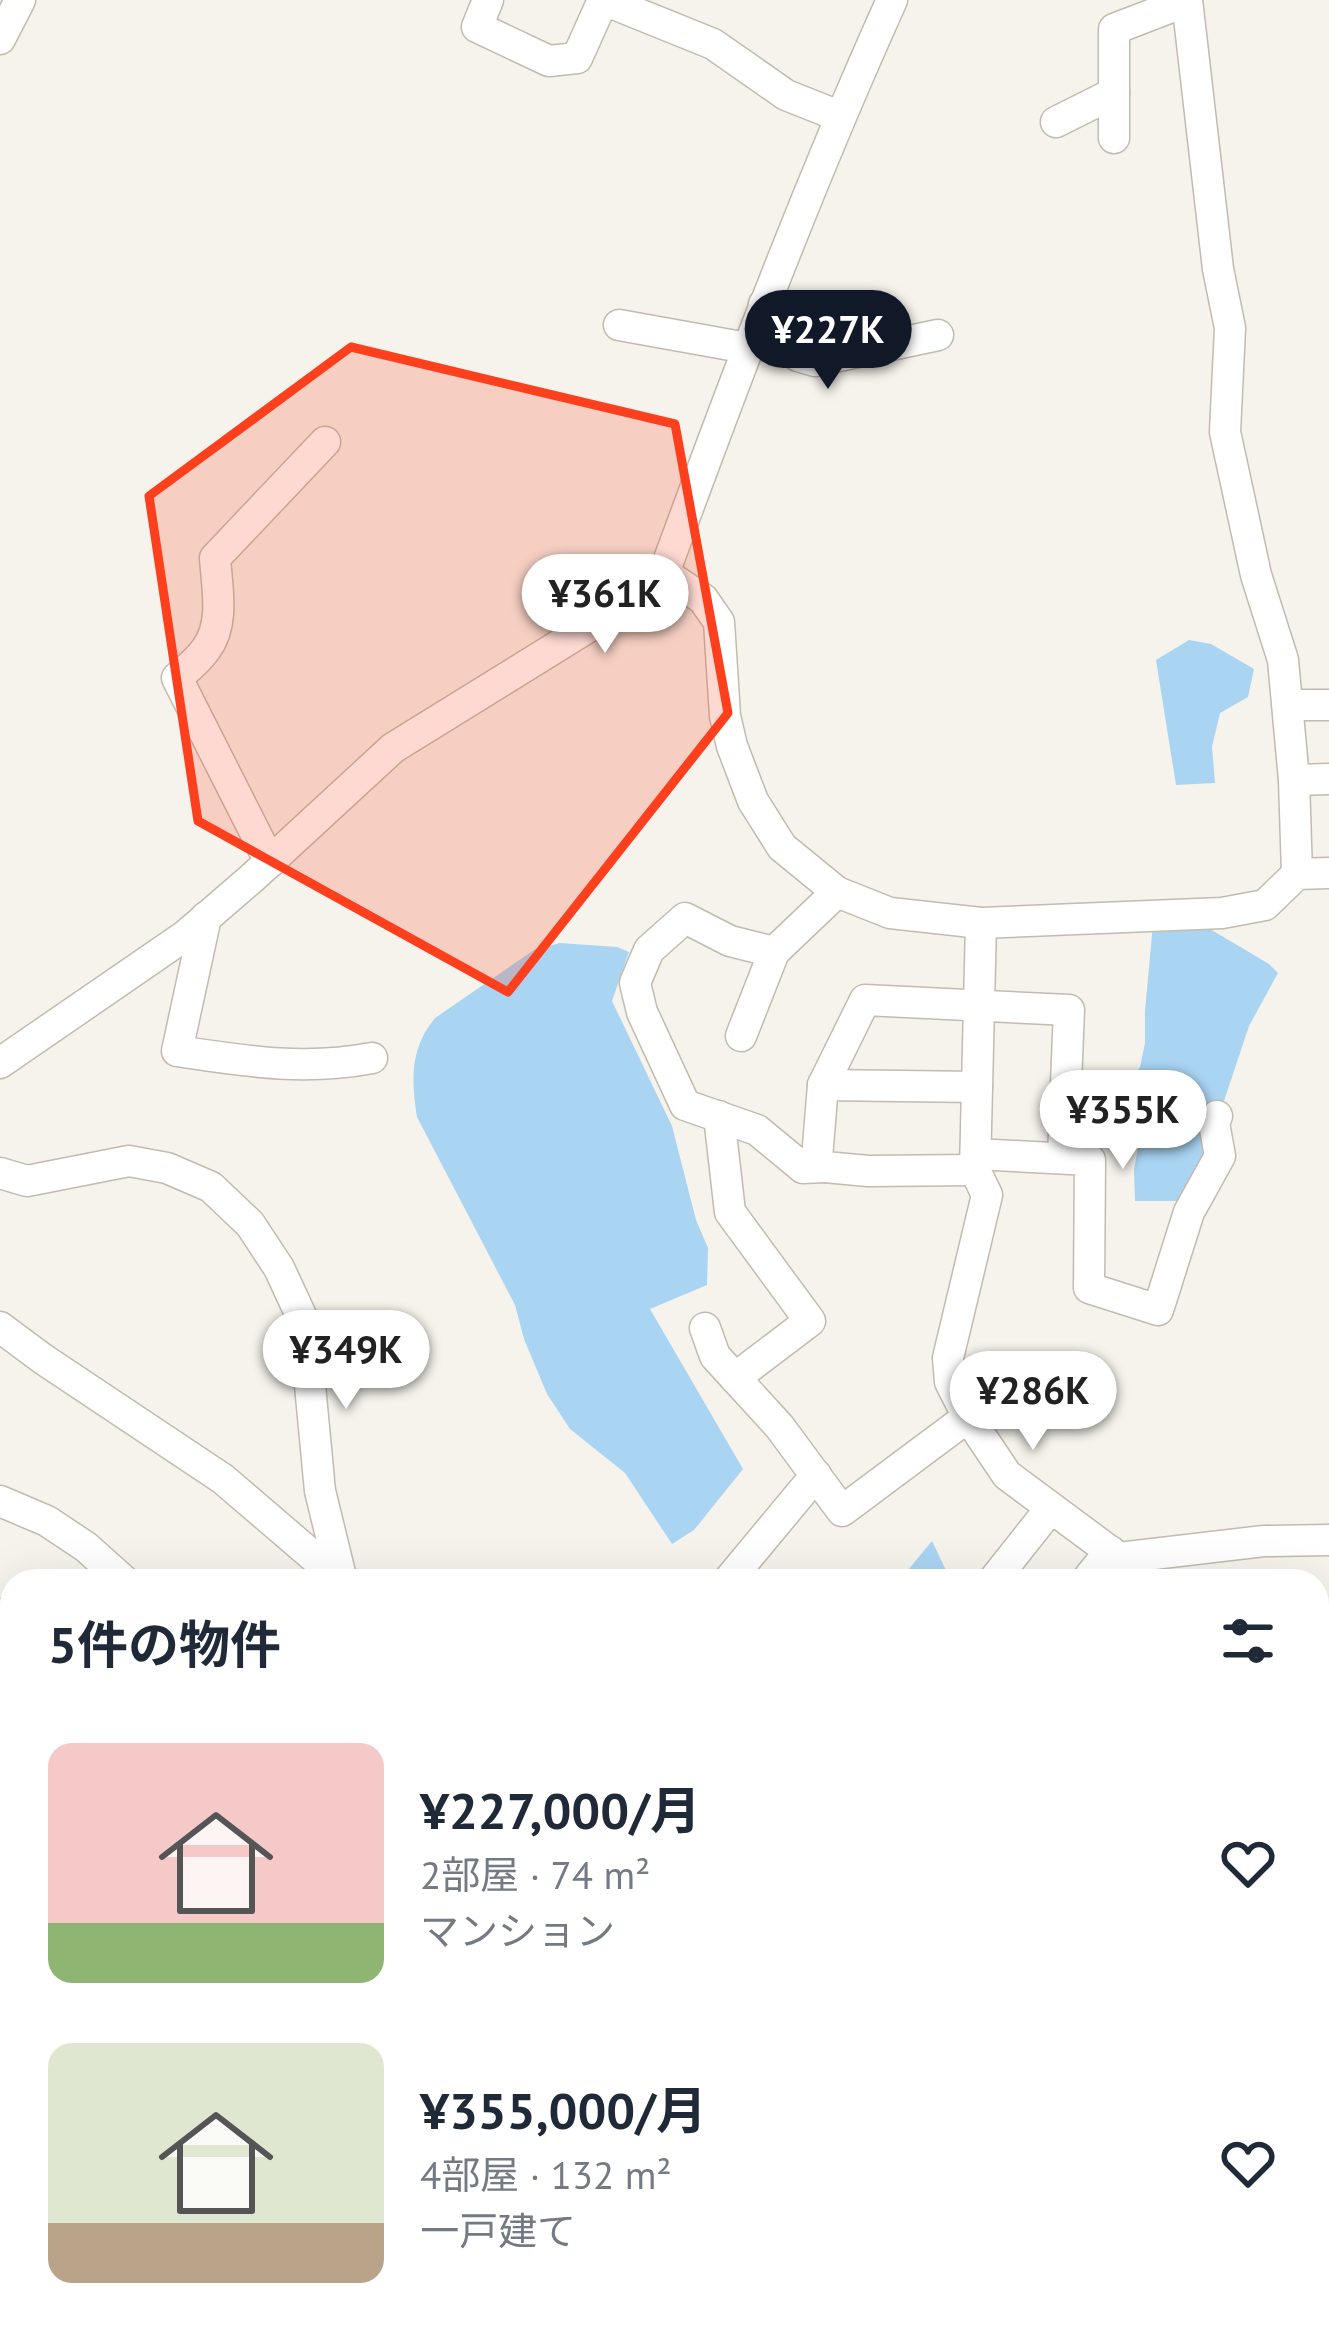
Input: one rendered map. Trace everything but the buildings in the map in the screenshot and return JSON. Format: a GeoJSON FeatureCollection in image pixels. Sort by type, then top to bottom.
{"type":"FeatureCollection","features":[{"type":"Feature","properties":{"kind":"street"},"geometry":{"type":"LineString","coordinates":[[0,39],[20,0]]}},
{"type":"Feature","properties":{"kind":"street"},"geometry":{"type":"LineString","coordinates":[[488,0],[477,27],[550,61],[577,58],[604,0],[713,44],[786,95],[839,116]]}},
{"type":"Feature","properties":{"kind":"street"},"geometry":{"type":"LineString","coordinates":[[0,1063],[186,935],[394,748],[653,587],[664,573],[839,116],[892,0]]}},
{"type":"Feature","properties":{"kind":"street"},"geometry":{"type":"LineString","coordinates":[[1114,138],[1114,28],[1187,1],[1230,328],[1225,432],[1256,575],[1283,660],[1297,874]]}},
{"type":"Feature","properties":{"kind":"street"},"geometry":{"type":"LineString","coordinates":[[1056,122],[1114,93]]}},
{"type":"Feature","properties":{"kind":"street"},"geometry":{"type":"LineString","coordinates":[[764,304],[798,330],[798,356],[815,361],[938,335]]}},
{"type":"Feature","properties":{"kind":"street"},"geometry":{"type":"LineString","coordinates":[[619,325],[747,348]]}},
{"type":"Feature","properties":{"kind":"street"},"geometry":{"type":"LineString","coordinates":[[270,862],[177,678],[207,649],[216,630],[215,558],[325,442]]}},
{"type":"Feature","properties":{"kind":"street"},"geometry":{"type":"LineString","coordinates":[[664,573],[703,599],[719,622],[725,716],[753,801],[782,847],[837,892],[890,913],[980,922],[1222,913],[1265,905],[1297,874],[1329,873]]}},
{"type":"Feature","properties":{"kind":"street"},"geometry":{"type":"LineString","coordinates":[[1289,705],[1329,705]]}},
{"type":"Feature","properties":{"kind":"street"},"geometry":{"type":"LineString","coordinates":[[1294,780],[1329,779]]}},
{"type":"Feature","properties":{"kind":"street"},"geometry":{"type":"LineString","coordinates":[[741,1036],[774,952],[837,892]]}},
{"type":"Feature","properties":{"kind":"street"},"geometry":{"type":"LineString","coordinates":[[206,917],[177,1051],[272,1065],[335,1065],[371,1058]]}},
{"type":"Feature","properties":{"kind":"street"},"geometry":{"type":"LineString","coordinates":[[774,952],[730,940],[685,918],[649,950],[635,983],[642,1012],[685,1105],[757,1130],[803,1168],[868,1171],[1063,1157],[1090,1160],[1089,1288],[1158,1310],[1189,1212],[1220,1156],[1217,1116]]}},
{"type":"Feature","properties":{"kind":"street"},"geometry":{"type":"LineString","coordinates":[[980,922],[975,1162],[987,1195],[948,1358],[950,1382],[968,1418],[1007,1475],[1119,1558],[1264,1540],[1329,1540]]}},
{"type":"Feature","properties":{"kind":"street"},"geometry":{"type":"LineString","coordinates":[[825,1167],[817,1158],[823,1085],[865,1000],[1069,1010],[1063,1157]]}},
{"type":"Feature","properties":{"kind":"street"},"geometry":{"type":"LineString","coordinates":[[823,1085],[977,1087]]}},
{"type":"Feature","properties":{"kind":"street"},"geometry":{"type":"LineString","coordinates":[[719,1116],[730,1212],[810,1321],[735,1378]]}},
{"type":"Feature","properties":{"kind":"street"},"geometry":{"type":"LineString","coordinates":[[0,1173],[27,1181],[129,1161],[167,1168],[211,1187],[250,1224],[279,1268],[304,1322],[320,1491],[339,1569]]}},
{"type":"Feature","properties":{"kind":"street"},"geometry":{"type":"LineString","coordinates":[[0,1327],[223,1479],[328,1569]]}},
{"type":"Feature","properties":{"kind":"street"},"geometry":{"type":"LineString","coordinates":[[705,1328],[715,1356],[779,1426],[842,1511],[968,1418]]}},
{"type":"Feature","properties":{"kind":"street"},"geometry":{"type":"LineString","coordinates":[[738,1569],[816,1475]]}},
{"type":"Feature","properties":{"kind":"street"},"geometry":{"type":"LineString","coordinates":[[0,1501],[47,1521],[111,1569]]}},
{"type":"Feature","properties":{"kind":"street"},"geometry":{"type":"LineString","coordinates":[[1002,1569],[1050,1509]]}},
{"type":"Feature","properties":{"kind":"street"},"geometry":{"type":"LineString","coordinates":[[1096,1569],[1110,1551]]}},
{"type":"Feature","properties":{"kind":"highlighted area"},"geometry":{"type":"Polygon","coordinates":[[[351,347],[675,424],[728,713],[508,992],[198,821],[149,496],[351,347]]]}},
{"type":"Feature","properties":{"kind":"water"},"geometry":{"type":"Polygon","coordinates":[[[1189,640],[1211,644],[1254,669],[1248,697],[1220,713],[1212,747],[1215,783],[1176,785],[1156,660],[1189,640]]]}},
{"type":"Feature","properties":{"kind":"water"},"geometry":{"type":"Polygon","coordinates":[[[1153,924],[1208,924],[1278,973],[1249,1026],[1212,1153],[1184,1201],[1135,1201],[1139,1144],[1126,1105],[1127,1089],[1140,1067],[1145,1043],[1153,924]]]}},
{"type":"Feature","properties":{"kind":"water"},"geometry":{"type":"Polygon","coordinates":[[[560,943],[629,952],[612,1001],[672,1126],[708,1248],[707,1285],[650,1309],[743,1469],[694,1530],[672,1544],[625,1473],[570,1429],[547,1394],[515,1305],[417,1117],[414,1065],[435,1018],[534,950],[560,943]]]}},
{"type":"Feature","properties":{"kind":"water"},"geometry":{"type":"Polygon","coordinates":[[[932,1541],[945,1569],[909,1569],[932,1541]]]}}]}
